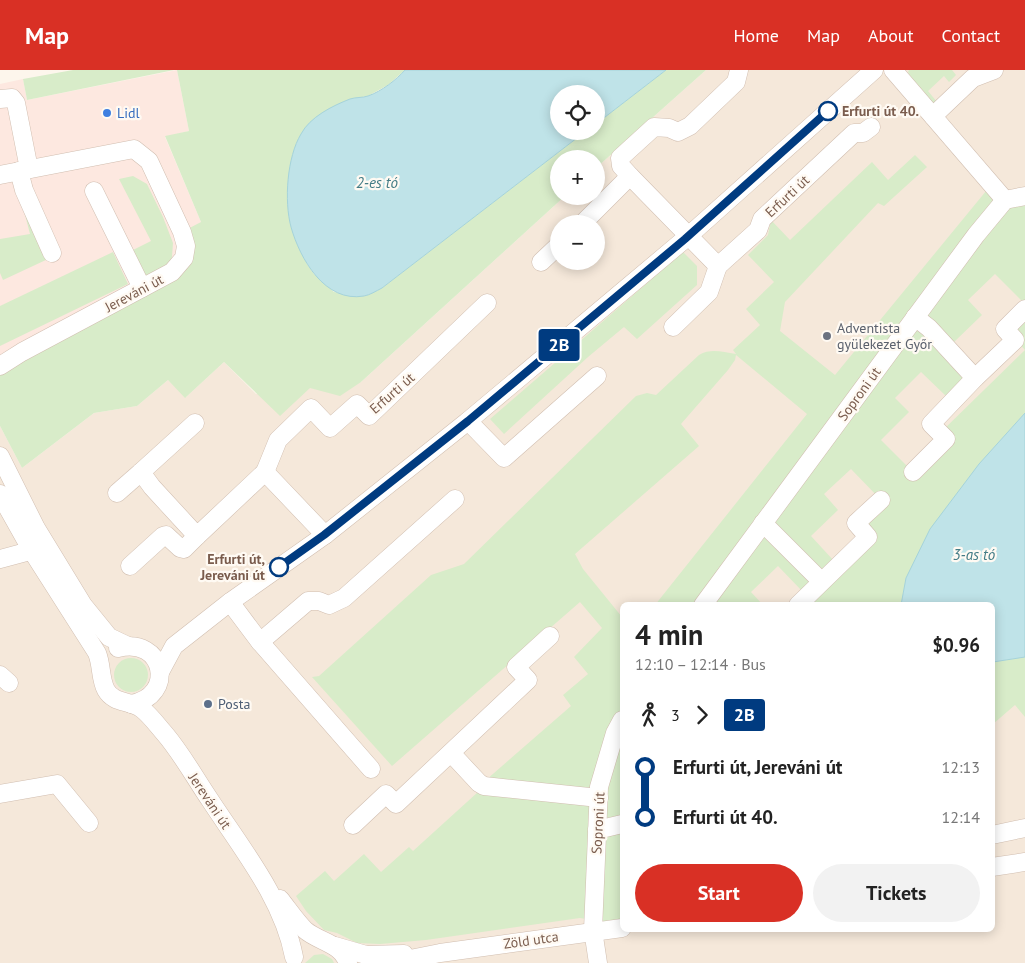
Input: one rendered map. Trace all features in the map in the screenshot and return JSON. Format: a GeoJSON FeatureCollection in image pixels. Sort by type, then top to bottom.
{"type":"FeatureCollection","features":[{"type":"Feature","properties":{"kind":"street"},"geometry":{"type":"LineString","coordinates":[[673,327],[709,292],[718,266],[630,176],[621,166],[620,158],[654,127],[669,128],[678,132],[690,126],[736,82],[739,70]]}},
{"type":"Feature","properties":{"kind":"street"},"geometry":{"type":"LineString","coordinates":[[160,672],[174,646],[230,602],[324,535],[468,421],[688,236],[874,70]]}},
{"type":"Feature","properties":{"kind":"street"},"geometry":{"type":"LineString","coordinates":[[893,70],[1005,200],[1025,196]]}},
{"type":"Feature","properties":{"kind":"street"},"geometry":{"type":"LineString","coordinates":[[933,116],[973,78],[994,70]]}},
{"type":"Feature","properties":{"kind":"street"},"geometry":{"type":"LineString","coordinates":[[0,99],[12,98],[16,103],[24,170],[24,190],[52,252]]}},
{"type":"Feature","properties":{"kind":"street","name":"Erfurti út"},"geometry":{"type":"LineString","coordinates":[[718,266],[758,230],[762,219],[854,133],[863,133],[871,127]]}},
{"type":"Feature","properties":{"kind":"street","name":"Jereváni út"},"geometry":{"type":"LineString","coordinates":[[0,366],[22,352],[172,272],[184,258],[186,246],[182,232],[148,161],[134,149],[24,170]]}},
{"type":"Feature","properties":{"kind":"street"},"geometry":{"type":"LineString","coordinates":[[0,175],[24,170]]}},
{"type":"Feature","properties":{"kind":"street"},"geometry":{"type":"LineString","coordinates":[[591,215],[630,176]]}},
{"type":"Feature","properties":{"kind":"street"},"geometry":{"type":"LineString","coordinates":[[94,191],[142,288]]}},
{"type":"Feature","properties":{"kind":"street","name":"Soproni út"},"geometry":{"type":"LineString","coordinates":[[705,602],[915,316],[1005,200]]}},
{"type":"Feature","properties":{"kind":"street"},"geometry":{"type":"LineString","coordinates":[[541,262],[550,254]]}},
{"type":"Feature","properties":{"kind":"street","name":"Erfurti út"},"geometry":{"type":"LineString","coordinates":[[130,566],[166,535],[180,548],[184,549],[265,472],[278,440],[311,408],[330,428],[357,404],[369,416],[487,303]]}},
{"type":"Feature","properties":{"kind":"street"},"geometry":{"type":"LineString","coordinates":[[913,472],[946,439],[931,424],[1015,340],[1004,329],[1025,308]]}},
{"type":"Feature","properties":{"kind":"street"},"geometry":{"type":"LineString","coordinates":[[915,316],[929,328],[975,378]]}},
{"type":"Feature","properties":{"kind":"street","name":"Jereváni út"},"geometry":{"type":"LineString","coordinates":[[0,353],[22,352]]}},
{"type":"Feature","properties":{"kind":"street"},"geometry":{"type":"LineString","coordinates":[[468,421],[504,458],[597,376]]}},
{"type":"Feature","properties":{"kind":"street"},"geometry":{"type":"LineString","coordinates":[[117,493],[195,423]]}},
{"type":"Feature","properties":{"kind":"street","name":"Jereváni út"},"geometry":{"type":"LineString","coordinates":[[0,456],[39,548],[100,660],[102,681],[106,690],[112,697],[121,702],[140,708],[166,735],[254,868],[279,912],[288,934],[293,960]]}},
{"type":"Feature","properties":{"kind":"street"},"geometry":{"type":"LineString","coordinates":[[141,472],[152,487],[197,536]]}},
{"type":"Feature","properties":{"kind":"street"},"geometry":{"type":"LineString","coordinates":[[265,472],[324,535]]}},
{"type":"Feature","properties":{"kind":"street","name":"Jereváni út"},"geometry":{"type":"LineString","coordinates":[[0,494],[104,633],[118,642],[135,647],[155,658],[160,672],[160,681],[156,690],[157,706],[166,735]]}},
{"type":"Feature","properties":{"kind":"street"},"geometry":{"type":"LineString","coordinates":[[260,642],[308,601],[319,601],[329,605],[344,598],[455,499]]}},
{"type":"Feature","properties":{"kind":"street"},"geometry":{"type":"LineString","coordinates":[[801,602],[868,536],[856,523],[881,500]]}},
{"type":"Feature","properties":{"kind":"street"},"geometry":{"type":"LineString","coordinates":[[763,523],[821,582]]}},
{"type":"Feature","properties":{"kind":"street"},"geometry":{"type":"LineString","coordinates":[[0,559],[39,548]]}},
{"type":"Feature","properties":{"kind":"street"},"geometry":{"type":"LineString","coordinates":[[230,602],[260,642],[371,769]]}},
{"type":"Feature","properties":{"kind":"street"},"geometry":{"type":"LineString","coordinates":[[353,825],[386,794],[396,804],[528,680],[516,667],[550,636]]}},
{"type":"Feature","properties":{"kind":"street"},"geometry":{"type":"LineString","coordinates":[[102,671],[105,661],[118,648],[154,649],[174,646]]}},
{"type":"Feature","properties":{"kind":"street"},"geometry":{"type":"LineString","coordinates":[[131,704],[141,702],[150,697],[156,690]]}},
{"type":"Feature","properties":{"kind":"street","name":"Soproni út"},"geometry":{"type":"LineString","coordinates":[[598,963],[593,930],[599,787],[615,733],[620,724]]}},
{"type":"Feature","properties":{"kind":"street"},"geometry":{"type":"LineString","coordinates":[[451,753],[484,786],[599,798]]}},
{"type":"Feature","properties":{"kind":"street"},"geometry":{"type":"LineString","coordinates":[[0,794],[57,784],[89,824]]}},
{"type":"Feature","properties":{"kind":"street"},"geometry":{"type":"LineString","coordinates":[[597,830],[620,824]]}},
{"type":"Feature","properties":{"kind":"street"},"geometry":{"type":"LineString","coordinates":[[995,834],[1025,828]]}},
{"type":"Feature","properties":{"kind":"street"},"geometry":{"type":"LineString","coordinates":[[995,867],[1025,862]]}},
{"type":"Feature","properties":{"kind":"street","name":"Jereváni út"},"geometry":{"type":"LineString","coordinates":[[254,868],[304,928],[342,952],[348,963]]}},
{"type":"Feature","properties":{"kind":"street","name":"Zöld utca"},"geometry":{"type":"LineString","coordinates":[[390,963],[440,953],[593,930],[620,928]]}},
{"type":"Feature","properties":{"kind":"street","name":"Jereváni út"},"geometry":{"type":"LineString","coordinates":[[293,960],[298,951],[312,943],[332,945]]}},
{"type":"Feature","properties":{"kind":"street","name":"Zöld utca"},"geometry":{"type":"LineString","coordinates":[[332,945],[366,955],[440,953]]}},
{"type":"Feature","properties":{"kind":"shaded area"},"geometry":{"type":"Polygon","coordinates":[[[177,70],[189,131],[165,137],[201,222],[184,258],[0,365],[0,84],[23,79],[27,100],[177,70]]]}},
{"type":"Feature","properties":{"kind":"shaded area"},"geometry":{"type":"Polygon","coordinates":[[[706,70],[1025,70],[1025,963],[0,963],[0,426],[22,468],[94,413],[137,406],[168,380],[186,397],[224,362],[256,394],[361,382],[555,205],[605,205],[605,160],[706,70]]]}},
{"type":"Feature","properties":{"kind":"green space"},"geometry":{"type":"Polygon","coordinates":[[[73,70],[174,70],[27,100],[23,79],[73,70]]]}},
{"type":"Feature","properties":{"kind":"green space"},"geometry":{"type":"Polygon","coordinates":[[[177,70],[405,70],[388,85],[368,96],[351,99],[330,109],[288,205],[291,226],[307,264],[314,274],[334,292],[365,296],[382,288],[550,159],[550,205],[555,205],[361,382],[340,396],[310,388],[280,416],[224,362],[185,398],[168,380],[137,406],[94,413],[22,468],[0,426],[0,365],[172,272],[182,232],[201,222],[165,136],[189,131],[177,70]]]}},
{"type":"Feature","properties":{"kind":"green space"},"geometry":{"type":"Polygon","coordinates":[[[666,70],[706,70],[605,160],[605,150],[561,150],[574,140],[605,140],[605,117],[666,70]]]}},
{"type":"Feature","properties":{"kind":"green space"},"geometry":{"type":"Polygon","coordinates":[[[909,70],[952,70],[956,75],[949,82],[944,76],[928,91],[937,102],[932,105],[914,85],[908,72],[909,70]]]}},
{"type":"Feature","properties":{"kind":"green space"},"geometry":{"type":"Polygon","coordinates":[[[915,155],[927,167],[884,206],[878,203],[785,302],[780,331],[835,375],[991,185],[1025,196],[1025,304],[995,274],[968,300],[982,315],[953,343],[977,367],[947,397],[921,372],[895,398],[909,412],[881,440],[908,467],[1025,350],[1025,413],[979,464],[906,578],[902,602],[801,602],[868,537],[856,523],[881,500],[851,469],[824,494],[838,510],[811,536],[834,561],[803,592],[778,566],[751,592],[760,602],[657,602],[807,414],[736,355],[728,370],[681,424],[699,446],[575,554],[583,569],[620,615],[620,925],[580,918],[426,940],[380,944],[357,943],[337,933],[324,930],[306,911],[296,896],[325,871],[334,881],[364,854],[381,872],[409,847],[413,851],[478,792],[486,780],[571,706],[563,695],[588,674],[574,657],[602,628],[580,602],[392,766],[312,677],[319,676],[431,575],[464,564],[636,396],[647,393],[656,395],[703,353],[717,351],[736,354],[733,350],[760,325],[746,309],[774,282],[748,255],[768,235],[771,220],[790,240],[872,162],[888,180],[915,155]]]}},
{"type":"Feature","properties":{"kind":"green space"},"geometry":{"type":"Polygon","coordinates":[[[133,176],[147,184],[173,243],[172,257],[167,268],[142,282],[127,253],[151,241],[119,179],[133,176]]]}},
{"type":"Feature","properties":{"kind":"green space"},"geometry":{"type":"Polygon","coordinates":[[[22,203],[48,259],[3,280],[0,273],[0,239],[30,234],[22,203]]]}},
{"type":"Feature","properties":{"kind":"green space"},"geometry":{"type":"Polygon","coordinates":[[[113,252],[128,284],[0,346],[0,306],[113,252]]]}},
{"type":"Feature","properties":{"kind":"green space"},"geometry":{"type":"Polygon","coordinates":[[[683,252],[697,266],[697,285],[637,339],[624,327],[588,357],[504,434],[490,419],[683,252]]]}},
{"type":"Feature","properties":{"kind":"green space"},"geometry":{"type":"Polygon","coordinates":[[[1025,309],[1025,350],[1005,329],[1025,309]]]}},
{"type":"Feature","properties":{"kind":"green space"},"geometry":{"type":"Polygon","coordinates":[[[1025,657],[1025,717],[1015,705],[995,722],[995,662],[1025,657]]]}},
{"type":"Feature","properties":{"kind":"green space"},"geometry":{"type":"Polygon","coordinates":[[[131,658],[143,663],[148,675],[143,687],[131,692],[119,687],[114,675],[119,663],[131,658]]]}},
{"type":"Feature","properties":{"kind":"green space"},"geometry":{"type":"Polygon","coordinates":[[[323,954],[332,959],[334,963],[305,963],[314,955],[323,954]]]}},
{"type":"Feature","properties":{"kind":"water","name":"2-es tó"},"geometry":{"type":"Polygon","coordinates":[[[405,70],[666,70],[605,117],[605,85],[550,85],[550,140],[574,140],[561,150],[550,150],[550,159],[382,288],[364,296],[350,296],[337,293],[326,286],[308,265],[291,227],[287,192],[293,155],[301,134],[316,117],[352,98],[368,96],[393,81],[405,70]]]}},
{"type":"Feature","properties":{"kind":"water","name":"3-as tó"},"geometry":{"type":"Polygon","coordinates":[[[1025,413],[1025,657],[995,662],[995,602],[902,602],[906,578],[930,529],[979,464],[1025,413]]]}},
{"type":"Feature","properties":{"kind":"bus line","name":"2B"},"geometry":{"type":"LineString","coordinates":[[279,567],[324,535],[468,421],[685,239],[828,111]]}},
{"type":"Feature","properties":{"kind":"place","name":"Erfurti út 40."},"geometry":{"type":"Point","coordinates":[828,111]}},
{"type":"Feature","properties":{"kind":"place","name":"Lidl"},"geometry":{"type":"Point","coordinates":[107,113]}},
{"type":"Feature","properties":{"kind":"place","name":"Adventista gyülekezet Győr"},"geometry":{"type":"Point","coordinates":[827,336]}},
{"type":"Feature","properties":{"kind":"place","name":"Erfurti út, Jereváni út"},"geometry":{"type":"Point","coordinates":[279,567]}},
{"type":"Feature","properties":{"kind":"place","name":"Posta"},"geometry":{"type":"Point","coordinates":[208,704]}}]}
